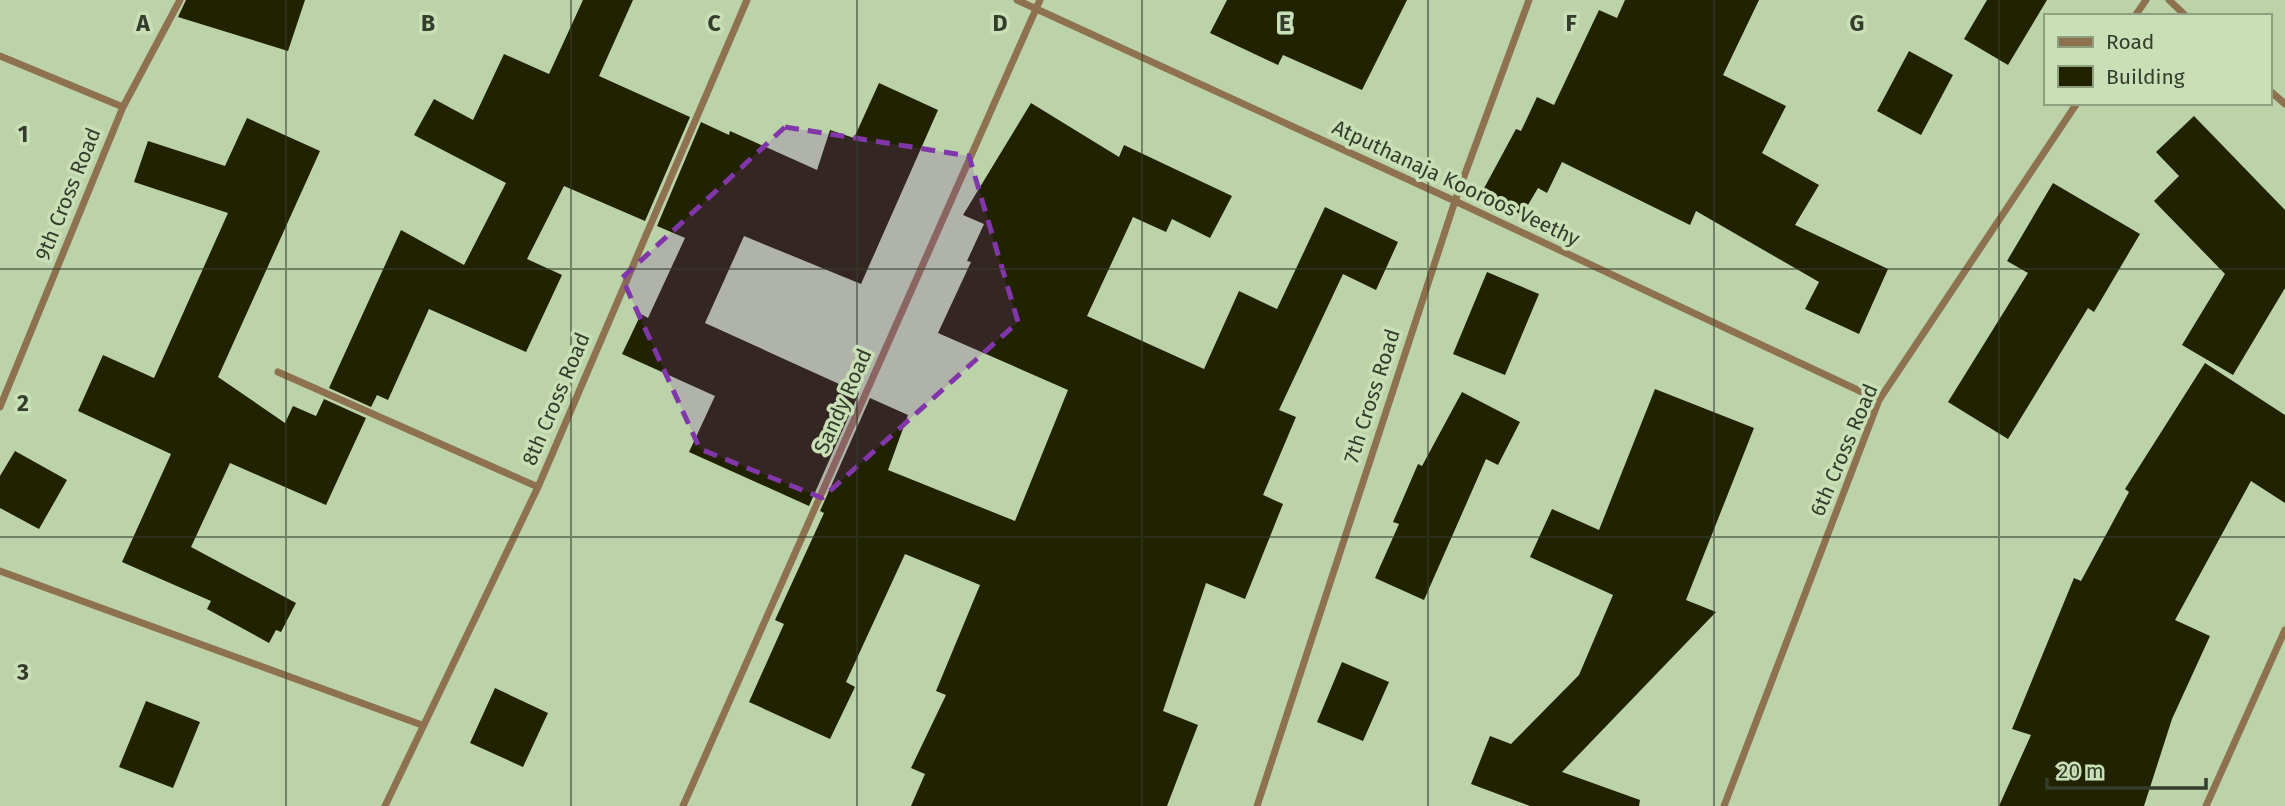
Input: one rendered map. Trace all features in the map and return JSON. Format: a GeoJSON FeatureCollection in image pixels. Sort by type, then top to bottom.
{"type":"FeatureCollection","features":[{"type":"Feature","properties":{"kind":"street","name":"9th Cross Road"},"geometry":{"type":"LineString","coordinates":[[0,407],[123,107],[180,0]]}},
{"type":"Feature","properties":{"kind":"street","name":"8th Cross Road"},"geometry":{"type":"LineString","coordinates":[[384,806],[538,487],[747,0]]}},
{"type":"Feature","properties":{"kind":"street","name":"Atputhanaja Kooroos Veethy"},"geometry":{"type":"LineString","coordinates":[[1017,0],[1880,400]]}},
{"type":"Feature","properties":{"kind":"street","name":"Sandy Road"},"geometry":{"type":"LineString","coordinates":[[683,806],[1040,0]]}},
{"type":"Feature","properties":{"kind":"street","name":"7th Cross Road"},"geometry":{"type":"LineString","coordinates":[[1257,806],[1455,201],[1529,0]]}},
{"type":"Feature","properties":{"kind":"street"},"geometry":{"type":"LineString","coordinates":[[2169,0],[2184,14]]}},
{"type":"Feature","properties":{"kind":"street"},"geometry":{"type":"LineString","coordinates":[[0,56],[123,107]]}},
{"type":"Feature","properties":{"kind":"street"},"geometry":{"type":"LineString","coordinates":[[2271,92],[2285,104]]}},
{"type":"Feature","properties":{"kind":"street","name":"6th Cross Road"},"geometry":{"type":"LineString","coordinates":[[1724,806],[1880,400],[2076,105]]}},
{"type":"Feature","properties":{"kind":"street"},"geometry":{"type":"LineString","coordinates":[[278,372],[538,487]]}},
{"type":"Feature","properties":{"kind":"street"},"geometry":{"type":"LineString","coordinates":[[0,571],[422,725]]}},
{"type":"Feature","properties":{"kind":"street"},"geometry":{"type":"LineString","coordinates":[[2206,806],[2285,630]]}},
{"type":"Feature","properties":{"kind":"highlighted area"},"geometry":{"type":"Polygon","coordinates":[[[785,127],[969,156],[1018,322],[822,498],[700,449],[622,278],[785,127]]]}},
{"type":"Feature","properties":{"kind":"building"},"geometry":{"type":"Polygon","coordinates":[[[186,0],[305,0],[288,51],[178,17],[186,0]]]}},
{"type":"Feature","properties":{"kind":"building"},"geometry":{"type":"Polygon","coordinates":[[[583,0],[633,0],[599,76],[690,117],[645,221],[564,186],[527,259],[562,275],[526,352],[429,309],[388,400],[377,395],[371,407],[329,388],[401,230],[464,265],[506,183],[414,135],[434,99],[473,120],[504,54],[549,74],[583,0]]]}},
{"type":"Feature","properties":{"kind":"building"},"geometry":{"type":"Polygon","coordinates":[[[1227,0],[1407,0],[1362,90],[1283,55],[1278,65],[1210,33],[1227,0]]]}},
{"type":"Feature","properties":{"kind":"building"},"geometry":{"type":"Polygon","coordinates":[[[1625,0],[1759,0],[1723,75],[1786,106],[1762,153],[1819,185],[1795,225],[1888,269],[1859,334],[1805,309],[1819,282],[1696,211],[1690,225],[1562,162],[1547,193],[1538,188],[1522,215],[1482,192],[1516,129],[1521,131],[1537,97],[1554,105],[1599,10],[1617,18],[1625,0]]]}},
{"type":"Feature","properties":{"kind":"building"},"geometry":{"type":"Polygon","coordinates":[[[1987,0],[2047,0],[2008,65],[1964,39],[1987,0]]]}},
{"type":"Feature","properties":{"kind":"building"},"geometry":{"type":"Polygon","coordinates":[[[1909,51],[1953,75],[1921,135],[1877,111],[1909,51]]]}},
{"type":"Feature","properties":{"kind":"building"},"geometry":{"type":"Polygon","coordinates":[[[879,83],[938,110],[861,284],[744,236],[705,323],[859,393],[809,506],[689,452],[715,396],[622,354],[641,314],[648,318],[685,238],[657,226],[701,122],[729,135],[730,131],[817,170],[830,130],[854,138],[879,83]]]}},
{"type":"Feature","properties":{"kind":"building"},"geometry":{"type":"Polygon","coordinates":[[[1031,103],[1119,157],[1124,145],[1232,196],[1210,238],[1172,219],[1166,232],[1133,217],[1087,316],[1204,369],[1239,291],[1277,309],[1325,207],[1398,242],[1376,290],[1343,274],[1279,410],[1296,417],[1263,495],[1283,504],[1245,599],[1206,583],[1163,711],[1198,725],[1167,806],[911,806],[925,774],[911,768],[946,695],[936,691],[980,585],[905,554],[846,682],[855,687],[830,739],[749,702],[784,624],[775,620],[824,513],[820,511],[870,398],[908,415],[888,470],[1015,521],[1068,390],[938,333],[971,262],[967,261],[984,224],[963,215],[1031,103]]]}},
{"type":"Feature","properties":{"kind":"building"},"geometry":{"type":"Polygon","coordinates":[[[2194,116],[2285,210],[2285,288],[2233,375],[2182,345],[2225,274],[2154,201],[2179,176],[2156,152],[2194,116]]]}},
{"type":"Feature","properties":{"kind":"building"},"geometry":{"type":"Polygon","coordinates":[[[247,118],[320,151],[218,377],[285,423],[293,406],[316,416],[324,399],[366,418],[326,505],[230,463],[191,547],[296,603],[281,632],[276,630],[269,643],[207,609],[211,601],[122,562],[171,454],[78,411],[103,355],[154,378],[228,213],[134,182],[148,141],[225,166],[247,118]]]}},
{"type":"Feature","properties":{"kind":"building"},"geometry":{"type":"Polygon","coordinates":[[[2053,183],[2140,234],[2094,312],[2088,308],[2008,439],[1948,402],[2028,273],[2007,261],[2053,183]]]}},
{"type":"Feature","properties":{"kind":"building"},"geometry":{"type":"Polygon","coordinates":[[[1487,272],[1539,294],[1505,375],[1453,354],[1487,272]]]}},
{"type":"Feature","properties":{"kind":"building"},"geometry":{"type":"Polygon","coordinates":[[[2205,363],[2285,415],[2285,503],[2251,481],[2175,620],[2210,636],[2172,719],[2144,806],[1999,806],[2031,735],[2012,729],[2074,578],[2081,581],[2129,492],[2125,489],[2205,363]]]}},
{"type":"Feature","properties":{"kind":"building"},"geometry":{"type":"Polygon","coordinates":[[[1655,389],[1754,428],[1686,600],[1716,612],[1562,772],[1640,800],[1639,806],[1530,806],[1471,784],[1490,736],[1511,744],[1579,675],[1613,595],[1530,557],[1552,509],[1599,530],[1655,389]]]}},
{"type":"Feature","properties":{"kind":"building"},"geometry":{"type":"Polygon","coordinates":[[[1462,392],[1520,422],[1498,465],[1486,459],[1424,600],[1375,578],[1399,524],[1393,522],[1418,464],[1422,466],[1462,392]]]}},
{"type":"Feature","properties":{"kind":"building"},"geometry":{"type":"Polygon","coordinates":[[[15,451],[67,480],[39,529],[0,508],[0,476],[15,451]]]}},
{"type":"Feature","properties":{"kind":"building"},"geometry":{"type":"Polygon","coordinates":[[[1342,662],[1389,682],[1363,741],[1317,722],[1342,662]]]}},
{"type":"Feature","properties":{"kind":"building"},"geometry":{"type":"Polygon","coordinates":[[[495,688],[548,713],[523,767],[470,743],[495,688]]]}},
{"type":"Feature","properties":{"kind":"building"},"geometry":{"type":"Polygon","coordinates":[[[146,701],[200,722],[173,788],[119,767],[146,701]]]}}]}
